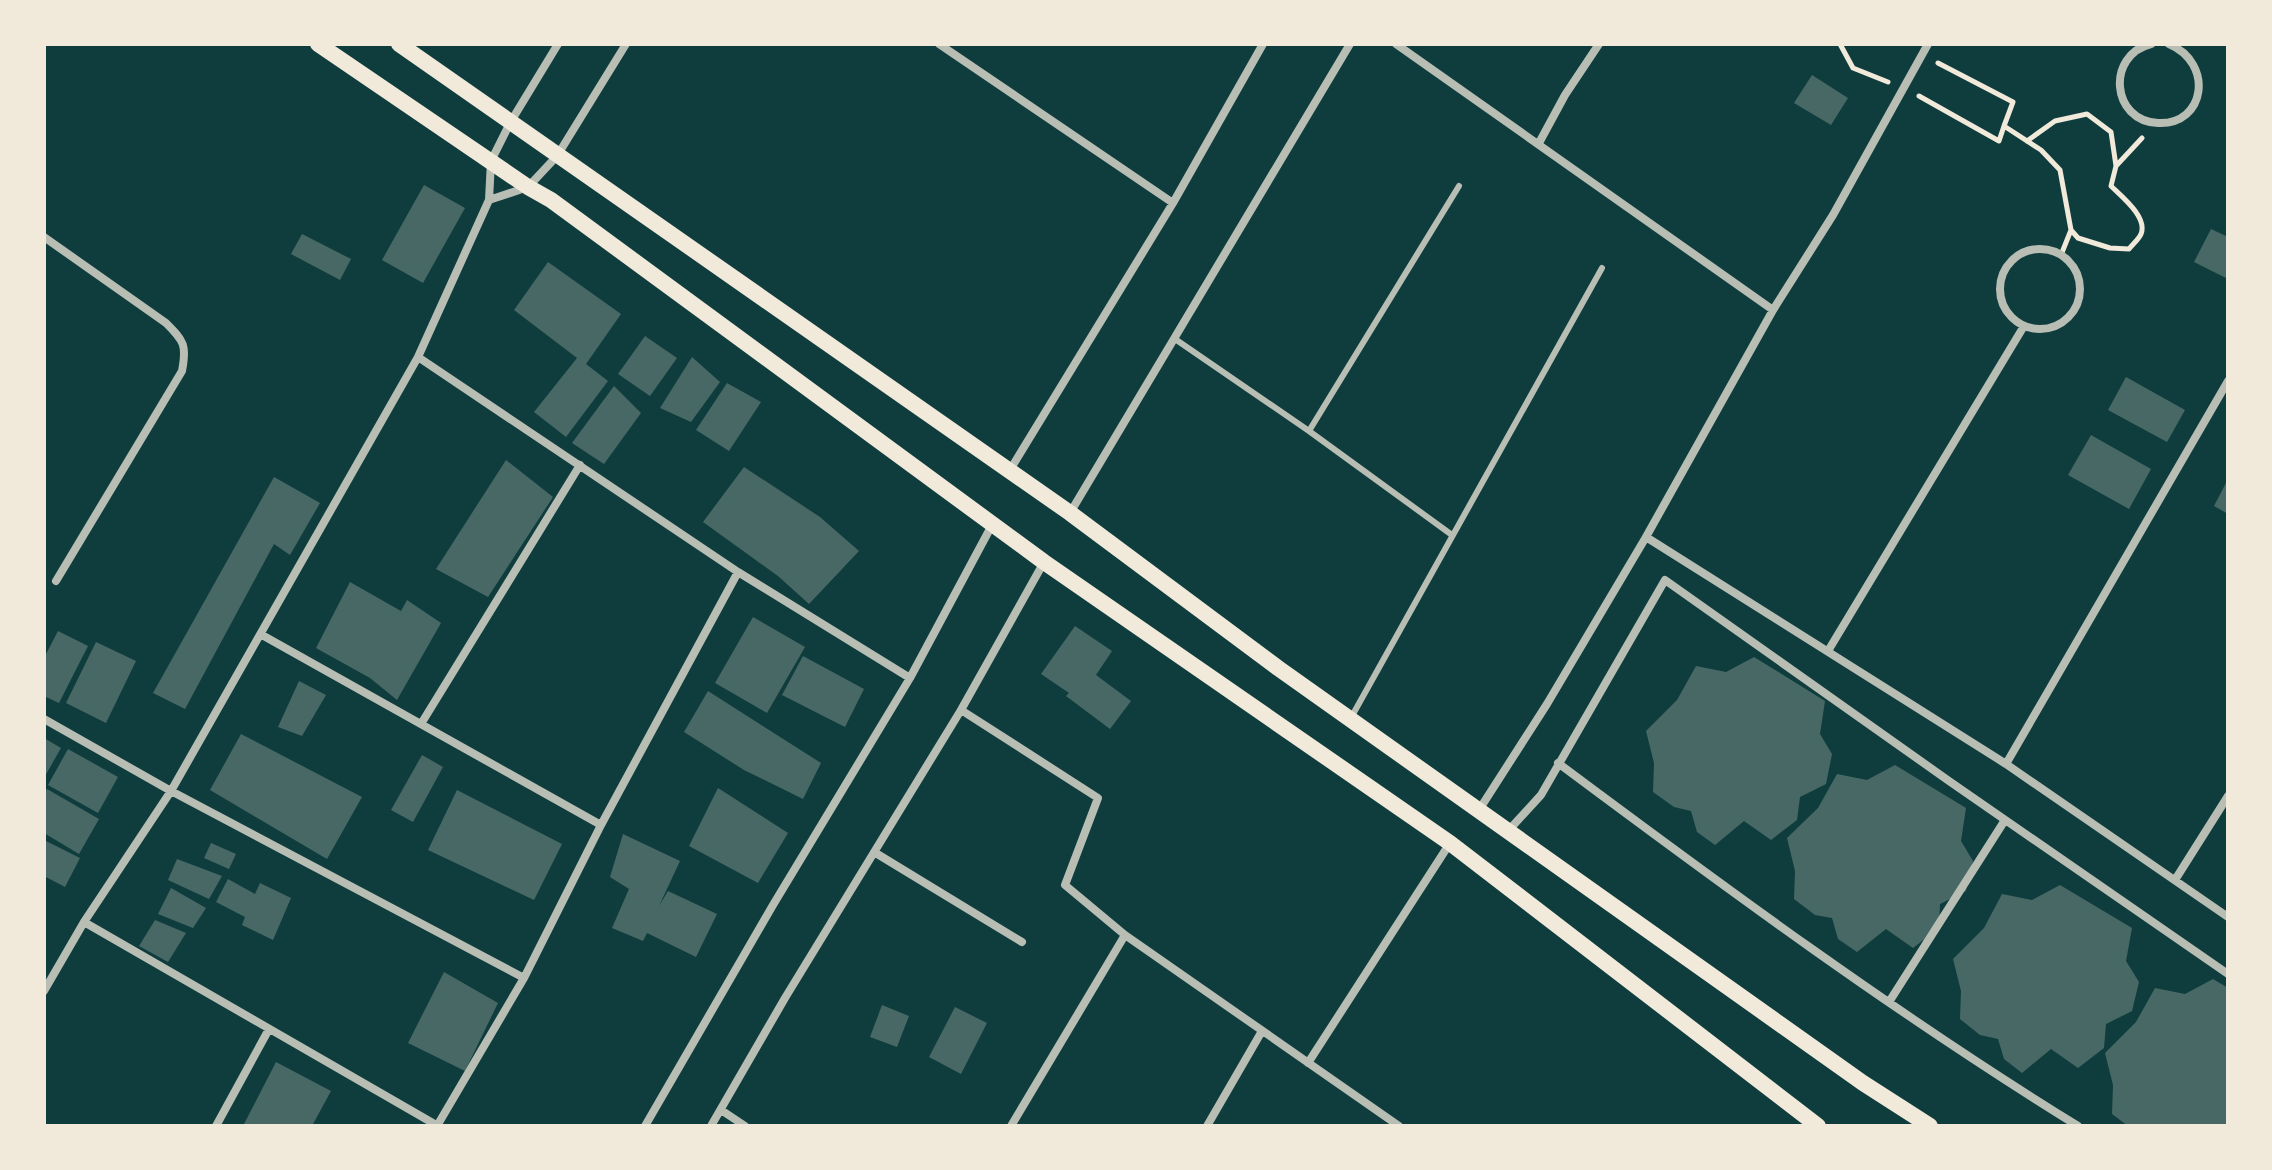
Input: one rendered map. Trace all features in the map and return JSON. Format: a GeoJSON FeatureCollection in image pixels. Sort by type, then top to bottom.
{"type":"FeatureCollection","features":[{"type":"Feature","properties":{"kind":"main road"},"geometry":{"type":"LineString","coordinates":[[318,44],[551,200],[1044,562],[1450,843],[1818,1126]]}},
{"type":"Feature","properties":{"kind":"main road"},"geometry":{"type":"LineString","coordinates":[[399,44],[1070,513],[1508,832],[1863,1083],[1930,1126]]}},
{"type":"Feature","properties":{"kind":"street"},"geometry":{"type":"LineString","coordinates":[[44,991],[84,922],[171,791],[418,357],[489,200],[491,161],[558,44]]}},
{"type":"Feature","properties":{"kind":"street"},"geometry":{"type":"LineString","coordinates":[[489,200],[528,187],[557,156],[626,44]]}},
{"type":"Feature","properties":{"kind":"street"},"geometry":{"type":"LineString","coordinates":[[939,44],[1173,203]]}},
{"type":"Feature","properties":{"kind":"street"},"geometry":{"type":"LineString","coordinates":[[1010,471],[1173,203],[1263,44]]}},
{"type":"Feature","properties":{"kind":"street"},"geometry":{"type":"LineString","coordinates":[[1070,513],[1350,44]]}},
{"type":"Feature","properties":{"kind":"street"},"geometry":{"type":"LineString","coordinates":[[1396,44],[1773,310]]}},
{"type":"Feature","properties":{"kind":"street"},"geometry":{"type":"LineString","coordinates":[[1539,143],[1599,44]]}},
{"type":"Feature","properties":{"kind":"street"},"geometry":{"type":"LineString","coordinates":[[1479,810],[1547,704],[1646,537],[1773,310],[1833,215],[1928,44]]}},
{"type":"Feature","properties":{"kind":"street"},"geometry":{"type":"LineString","coordinates":[[2151,44],[2132,53],[2123,64],[2119,90],[2123,103],[2132,113],[2156,123],[2170,122],[2182,116],[2198,95],[2197,70],[2190,58],[2174,45]]}},
{"type":"Feature","properties":{"kind":"street"},"geometry":{"type":"LineString","coordinates":[[44,237],[166,323],[181,339],[186,352],[182,371],[56,581]]}},
{"type":"Feature","properties":{"kind":"street"},"geometry":{"type":"LineString","coordinates":[[2050,250],[2061,255],[2072,264],[2078,275],[2080,289],[2073,313],[2051,328],[2024,326],[2004,308],[2000,296],[2004,270],[2024,252],[2050,250]]}},
{"type":"Feature","properties":{"kind":"street"},"geometry":{"type":"LineString","coordinates":[[1828,651],[2024,326]]}},
{"type":"Feature","properties":{"kind":"street"},"geometry":{"type":"LineString","coordinates":[[418,357],[738,572],[910,678]]}},
{"type":"Feature","properties":{"kind":"street"},"geometry":{"type":"LineString","coordinates":[[2006,764],[2228,381]]}},
{"type":"Feature","properties":{"kind":"street"},"geometry":{"type":"LineString","coordinates":[[421,724],[580,465]]}},
{"type":"Feature","properties":{"kind":"street"},"geometry":{"type":"LineString","coordinates":[[645,1126],[910,678],[993,524]]}},
{"type":"Feature","properties":{"kind":"street"},"geometry":{"type":"LineString","coordinates":[[1646,537],[2006,764],[2228,917]]}},
{"type":"Feature","properties":{"kind":"street"},"geometry":{"type":"LineString","coordinates":[[711,1126],[961,710],[1044,562]]}},
{"type":"Feature","properties":{"kind":"street"},"geometry":{"type":"LineString","coordinates":[[84,922],[437,1126],[524,978],[601,825],[738,572]]}},
{"type":"Feature","properties":{"kind":"street"},"geometry":{"type":"LineString","coordinates":[[1508,832],[1541,795],[1665,580],[2228,974]]}},
{"type":"Feature","properties":{"kind":"street"},"geometry":{"type":"LineString","coordinates":[[262,635],[601,825]]}},
{"type":"Feature","properties":{"kind":"street"},"geometry":{"type":"LineString","coordinates":[[961,710],[1098,798],[1065,885],[1125,935],[1399,1126]]}},
{"type":"Feature","properties":{"kind":"street"},"geometry":{"type":"LineString","coordinates":[[44,719],[171,791],[524,978]]}},
{"type":"Feature","properties":{"kind":"street"},"geometry":{"type":"LineString","coordinates":[[1558,763],[1714,879],[1889,1002],[2078,1126]]}},
{"type":"Feature","properties":{"kind":"street"},"geometry":{"type":"LineString","coordinates":[[2175,880],[2228,796]]}},
{"type":"Feature","properties":{"kind":"street"},"geometry":{"type":"LineString","coordinates":[[1889,1002],[2005,820]]}},
{"type":"Feature","properties":{"kind":"street"},"geometry":{"type":"LineString","coordinates":[[1308,1063],[1450,843]]}},
{"type":"Feature","properties":{"kind":"street"},"geometry":{"type":"LineString","coordinates":[[874,852],[1022,942]]}},
{"type":"Feature","properties":{"kind":"street"},"geometry":{"type":"LineString","coordinates":[[1011,1126],[1125,935]]}},
{"type":"Feature","properties":{"kind":"street"},"geometry":{"type":"LineString","coordinates":[[216,1126],[269,1029]]}},
{"type":"Feature","properties":{"kind":"street"},"geometry":{"type":"LineString","coordinates":[[1207,1126],[1262,1031]]}},
{"type":"Feature","properties":{"kind":"street"},"geometry":{"type":"LineString","coordinates":[[721,1110],[745,1126]]}},
{"type":"Feature","properties":{"kind":"lane"},"geometry":{"type":"LineString","coordinates":[[1309,431],[1459,186]]}},
{"type":"Feature","properties":{"kind":"lane"},"geometry":{"type":"LineString","coordinates":[[1350,719],[1602,268]]}},
{"type":"Feature","properties":{"kind":"lane"},"geometry":{"type":"LineString","coordinates":[[1175,339],[1452,535]]}},
{"type":"Feature","properties":{"kind":"path"},"geometry":{"type":"LineString","coordinates":[[1840,44],[1853,68],[1904,88],[1999,141],[2013,102],[1922,55]]}},
{"type":"Feature","properties":{"kind":"path"},"geometry":{"type":"LineString","coordinates":[[2004,126],[2027,141],[2041,150],[2060,170],[2071,230],[2078,238],[2110,248],[2129,249],[2141,234],[2142,226],[2135,210],[2111,186],[2116,166],[2111,132],[2087,114],[2055,121],[2027,141]]}},
{"type":"Feature","properties":{"kind":"path"},"geometry":{"type":"LineString","coordinates":[[2116,166],[2156,123]]}},
{"type":"Feature","properties":{"kind":"path"},"geometry":{"type":"LineString","coordinates":[[2061,255],[2071,230]]}},
{"type":"Feature","properties":{"kind":"building"},"geometry":{"type":"Polygon","coordinates":[[[1812,75],[1848,98],[1831,125],[1794,103],[1812,75]]]}},
{"type":"Feature","properties":{"kind":"building"},"geometry":{"type":"Polygon","coordinates":[[[424,185],[465,208],[423,283],[382,260],[424,185]]]}},
{"type":"Feature","properties":{"kind":"building"},"geometry":{"type":"Polygon","coordinates":[[[2211,229],[2228,237],[2228,279],[2194,262],[2211,229]]]}},
{"type":"Feature","properties":{"kind":"building"},"geometry":{"type":"Polygon","coordinates":[[[302,234],[351,259],[340,280],[291,254],[302,234]]]}},
{"type":"Feature","properties":{"kind":"building"},"geometry":{"type":"Polygon","coordinates":[[[548,262],[621,314],[586,364],[608,381],[566,437],[534,412],[577,358],[514,310],[548,262]]]}},
{"type":"Feature","properties":{"kind":"building"},"geometry":{"type":"Polygon","coordinates":[[[645,336],[677,358],[650,396],[618,374],[645,336]]]}},
{"type":"Feature","properties":{"kind":"building"},"geometry":{"type":"Polygon","coordinates":[[[692,357],[720,382],[691,422],[660,408],[692,357]]]}},
{"type":"Feature","properties":{"kind":"building"},"geometry":{"type":"Polygon","coordinates":[[[2126,377],[2185,410],[2167,442],[2108,410],[2126,377]]]}},
{"type":"Feature","properties":{"kind":"building"},"geometry":{"type":"Polygon","coordinates":[[[727,383],[761,402],[729,451],[696,430],[727,383]]]}},
{"type":"Feature","properties":{"kind":"building"},"geometry":{"type":"Polygon","coordinates":[[[614,386],[641,413],[604,464],[572,443],[614,386]]]}},
{"type":"Feature","properties":{"kind":"building"},"geometry":{"type":"Polygon","coordinates":[[[2091,435],[2151,469],[2129,509],[2068,475],[2091,435]]]}},
{"type":"Feature","properties":{"kind":"building"},"geometry":{"type":"Polygon","coordinates":[[[506,460],[553,497],[488,597],[436,569],[506,460]]]}},
{"type":"Feature","properties":{"kind":"building"},"geometry":{"type":"Polygon","coordinates":[[[744,467],[820,517],[859,551],[809,604],[778,576],[703,522],[744,467]]]}},
{"type":"Feature","properties":{"kind":"building"},"geometry":{"type":"Polygon","coordinates":[[[274,477],[320,503],[290,555],[274,544],[185,709],[153,693],[274,477]]]}},
{"type":"Feature","properties":{"kind":"building"},"geometry":{"type":"Polygon","coordinates":[[[2228,479],[2228,514],[2214,506],[2228,479]]]}},
{"type":"Feature","properties":{"kind":"building"},"geometry":{"type":"Polygon","coordinates":[[[350,582],[401,611],[407,600],[441,623],[397,700],[370,678],[316,648],[350,582]]]}},
{"type":"Feature","properties":{"kind":"building"},"geometry":{"type":"Polygon","coordinates":[[[753,617],[805,647],[767,713],[715,683],[753,617]]]}},
{"type":"Feature","properties":{"kind":"building"},"geometry":{"type":"Polygon","coordinates":[[[1075,626],[1112,651],[1096,675],[1131,701],[1110,729],[1066,696],[1069,693],[1041,674],[1075,626]]]}},
{"type":"Feature","properties":{"kind":"building"},"geometry":{"type":"Polygon","coordinates":[[[58,631],[88,646],[59,703],[44,696],[44,658],[58,631]]]}},
{"type":"Feature","properties":{"kind":"building"},"geometry":{"type":"Polygon","coordinates":[[[96,642],[136,661],[106,723],[66,703],[96,642]]]}},
{"type":"Feature","properties":{"kind":"building"},"geometry":{"type":"Polygon","coordinates":[[[803,656],[864,689],[845,727],[782,695],[803,656]]]}},
{"type":"Feature","properties":{"kind":"building"},"geometry":{"type":"Polygon","coordinates":[[[1754,657],[1825,701],[1820,734],[1832,754],[1826,784],[1800,797],[1797,820],[1771,840],[1744,821],[1715,845],[1697,832],[1691,811],[1674,807],[1653,792],[1654,763],[1646,731],[1677,700],[1696,666],[1726,672],[1754,657]]]}},
{"type":"Feature","properties":{"kind":"building"},"geometry":{"type":"Polygon","coordinates":[[[299,681],[326,695],[302,736],[278,727],[299,681]]]}},
{"type":"Feature","properties":{"kind":"building"},"geometry":{"type":"Polygon","coordinates":[[[708,691],[821,763],[803,799],[744,770],[684,732],[708,691]]]}},
{"type":"Feature","properties":{"kind":"building"},"geometry":{"type":"Polygon","coordinates":[[[241,734],[362,797],[327,859],[210,790],[241,734]]]}},
{"type":"Feature","properties":{"kind":"building"},"geometry":{"type":"Polygon","coordinates":[[[44,738],[61,748],[44,778],[44,738]]]}},
{"type":"Feature","properties":{"kind":"building"},"geometry":{"type":"Polygon","coordinates":[[[68,749],[118,777],[98,813],[48,785],[68,749]]]}},
{"type":"Feature","properties":{"kind":"building"},"geometry":{"type":"Polygon","coordinates":[[[422,755],[443,767],[413,822],[391,810],[422,755]]]}},
{"type":"Feature","properties":{"kind":"building"},"geometry":{"type":"Polygon","coordinates":[[[1895,765],[1966,808],[1961,841],[1973,861],[1966,891],[1940,904],[1939,928],[1913,948],[1886,929],[1857,952],[1838,939],[1832,918],[1815,915],[1794,899],[1795,871],[1787,838],[1818,808],[1837,774],[1867,780],[1895,765]]]}},
{"type":"Feature","properties":{"kind":"building"},"geometry":{"type":"Polygon","coordinates":[[[718,788],[788,833],[758,883],[689,846],[718,788]]]}},
{"type":"Feature","properties":{"kind":"building"},"geometry":{"type":"Polygon","coordinates":[[[47,789],[99,819],[79,854],[44,833],[44,794],[47,789]]]}},
{"type":"Feature","properties":{"kind":"building"},"geometry":{"type":"Polygon","coordinates":[[[457,790],[562,844],[534,900],[428,850],[457,790]]]}},
{"type":"Feature","properties":{"kind":"building"},"geometry":{"type":"Polygon","coordinates":[[[623,834],[680,861],[659,906],[668,891],[717,914],[696,957],[647,933],[643,941],[612,928],[629,889],[610,877],[623,834]]]}},
{"type":"Feature","properties":{"kind":"building"},"geometry":{"type":"Polygon","coordinates":[[[44,840],[80,858],[65,887],[44,876],[44,840]]]}},
{"type":"Feature","properties":{"kind":"building"},"geometry":{"type":"Polygon","coordinates":[[[211,843],[236,854],[229,869],[204,858],[211,843]]]}},
{"type":"Feature","properties":{"kind":"building"},"geometry":{"type":"Polygon","coordinates":[[[177,859],[222,876],[209,899],[168,880],[177,859]]]}},
{"type":"Feature","properties":{"kind":"building"},"geometry":{"type":"Polygon","coordinates":[[[228,879],[255,894],[260,883],[291,898],[273,940],[242,925],[245,917],[216,902],[228,879]]]}},
{"type":"Feature","properties":{"kind":"building"},"geometry":{"type":"Polygon","coordinates":[[[2060,885],[2132,928],[2126,961],[2139,982],[2132,1011],[2106,1024],[2104,1048],[2078,1068],[2051,1049],[2022,1073],[2004,1059],[1998,1039],[1980,1035],[1960,1019],[1961,991],[1953,959],[1984,928],[2002,894],[2032,900],[2060,885]]]}},
{"type":"Feature","properties":{"kind":"building"},"geometry":{"type":"Polygon","coordinates":[[[171,888],[206,908],[193,928],[158,914],[171,888]]]}},
{"type":"Feature","properties":{"kind":"building"},"geometry":{"type":"Polygon","coordinates":[[[155,920],[186,933],[168,962],[139,946],[155,920]]]}},
{"type":"Feature","properties":{"kind":"building"},"geometry":{"type":"Polygon","coordinates":[[[444,972],[498,1003],[465,1071],[408,1043],[444,972]]]}},
{"type":"Feature","properties":{"kind":"building"},"geometry":{"type":"Polygon","coordinates":[[[2213,979],[2228,988],[2228,1126],[2128,1126],[2112,1114],[2113,1085],[2105,1053],[2136,1022],[2155,988],[2185,994],[2213,979]]]}},
{"type":"Feature","properties":{"kind":"building"},"geometry":{"type":"Polygon","coordinates":[[[882,1005],[909,1016],[897,1047],[870,1037],[882,1005]]]}},
{"type":"Feature","properties":{"kind":"building"},"geometry":{"type":"Polygon","coordinates":[[[955,1007],[987,1023],[961,1074],[929,1057],[955,1007]]]}},
{"type":"Feature","properties":{"kind":"building"},"geometry":{"type":"Polygon","coordinates":[[[276,1062],[331,1091],[312,1126],[243,1126],[276,1062]]]}}]}
